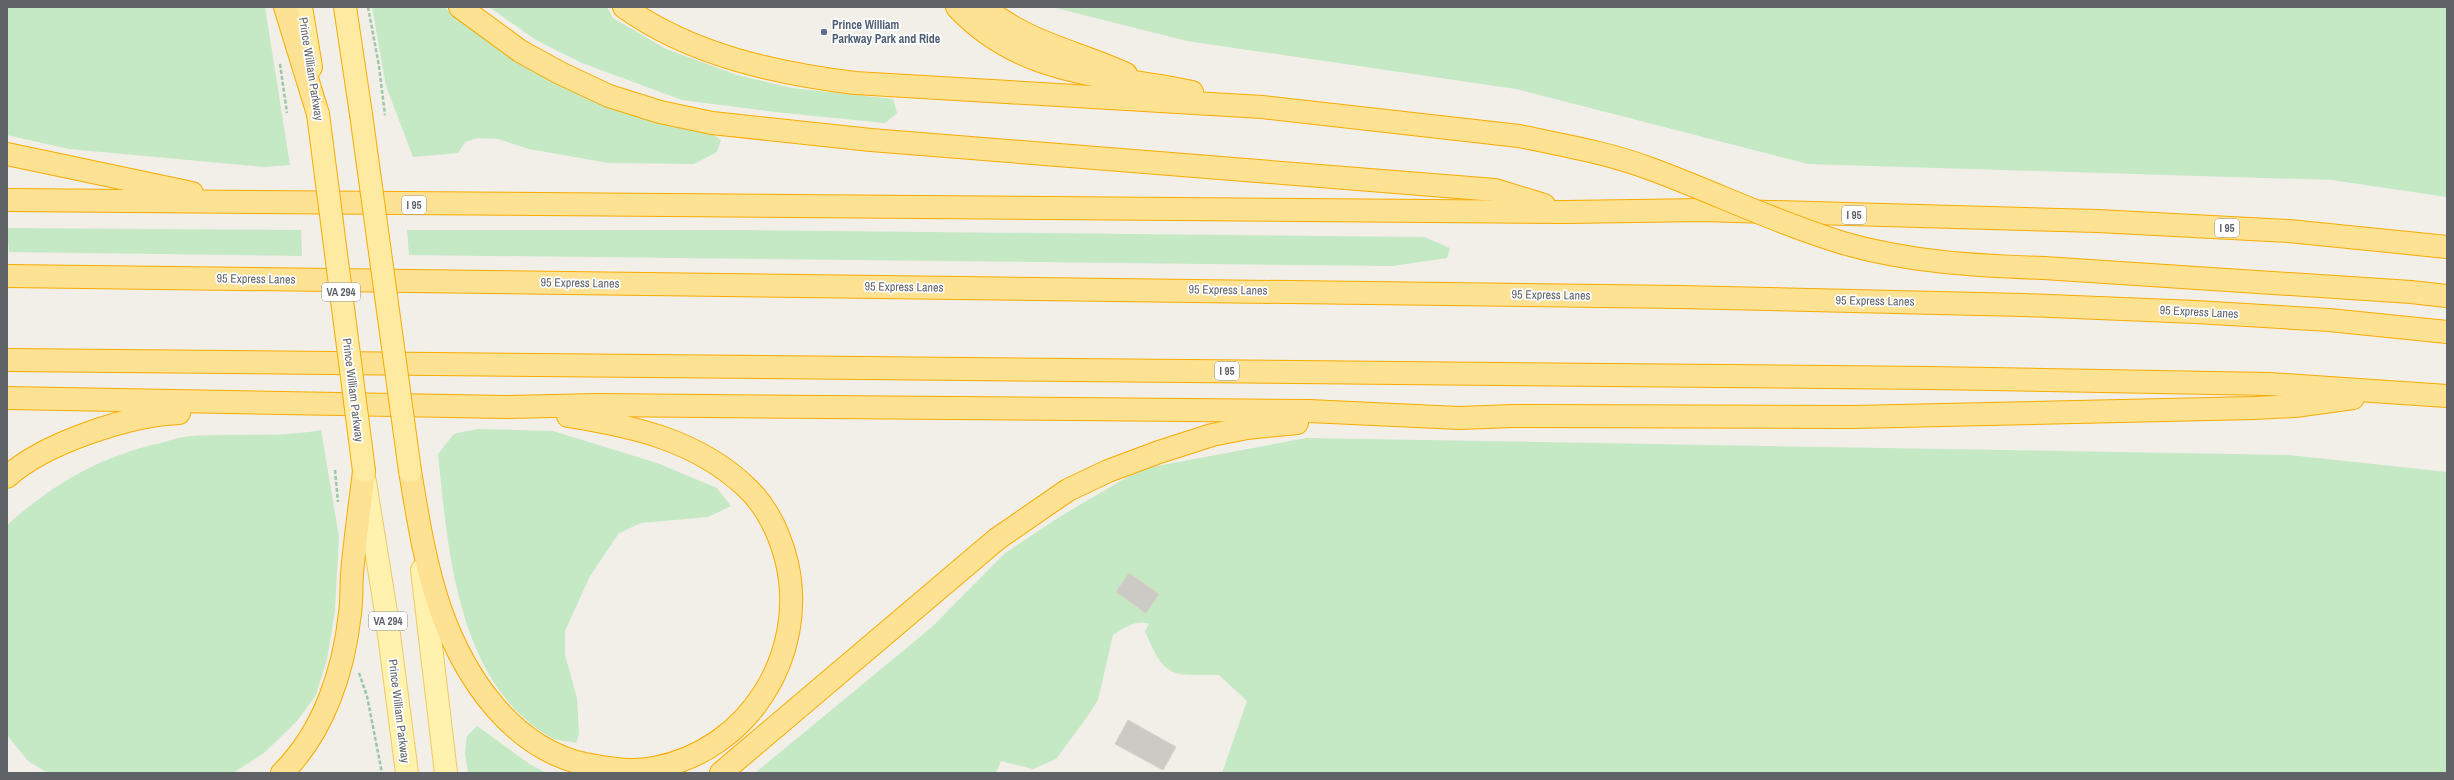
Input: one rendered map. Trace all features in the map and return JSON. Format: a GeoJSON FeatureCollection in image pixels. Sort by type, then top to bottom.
{"type":"FeatureCollection","features":[{"type":"Feature","properties":{"kind":"highway"},"geometry":{"type":"LineString","coordinates":[[285,7],[318,114]]}},
{"type":"Feature","properties":{"kind":"highway","name":"Prince William Parkway"},"geometry":{"type":"LineString","coordinates":[[301,7],[318,114],[364,471]]}},
{"type":"Feature","properties":{"kind":"highway"},"geometry":{"type":"LineString","coordinates":[[346,7],[410,471],[423,552],[442,613],[457,649],[481,690],[514,728],[549,751],[574,761],[631,770],[652,769],[674,764],[700,753],[724,738],[756,706],[772,683],[783,658],[789,636],[792,609],[790,576],[783,545],[774,523],[761,503],[745,486],[714,463],[690,448],[657,434],[624,425],[508,407]]}},
{"type":"Feature","properties":{"kind":"highway"},"geometry":{"type":"LineString","coordinates":[[460,7],[520,51],[609,96],[660,112],[712,122],[871,140],[1495,190],[1566,212]]}},
{"type":"Feature","properties":{"kind":"highway"},"geometry":{"type":"LineString","coordinates":[[624,7],[667,33],[714,53],[760,67],[807,77],[855,83],[1262,108],[1519,136],[1580,148],[1650,168],[1786,225],[1845,243],[1901,255],[1973,266],[2044,268],[2403,291],[2447,296]]}},
{"type":"Feature","properties":{"kind":"highway"},"geometry":{"type":"LineString","coordinates":[[957,7],[989,35],[1012,49],[1041,61],[1090,76],[1143,82],[1262,108]]}},
{"type":"Feature","properties":{"kind":"highway"},"geometry":{"type":"LineString","coordinates":[[984,7],[1025,35],[1060,49],[1090,58],[1143,82]]}},
{"type":"Feature","properties":{"kind":"highway"},"geometry":{"type":"LineString","coordinates":[[7,154],[238,203]]}},
{"type":"Feature","properties":{"kind":"highway","name":"I 95"},"geometry":{"type":"LineString","coordinates":[[7,200],[238,203],[1566,212],[1702,210],[2098,221],[2289,231],[2447,247]]}},
{"type":"Feature","properties":{"kind":"highway","name":"95 Express Lanes"},"geometry":{"type":"LineString","coordinates":[[7,276],[1704,297],[2023,305],[2196,312],[2329,320],[2447,332]]}},
{"type":"Feature","properties":{"kind":"highway"},"geometry":{"type":"LineString","coordinates":[[7,346],[252,362]]}},
{"type":"Feature","properties":{"kind":"highway","name":"I 95"},"geometry":{"type":"LineString","coordinates":[[7,360],[1938,378],[2270,384],[2447,396]]}},
{"type":"Feature","properties":{"kind":"highway"},"geometry":{"type":"LineString","coordinates":[[721,773],[997,539],[1068,490],[1108,471],[1159,452],[1212,436],[1247,428],[1288,424],[1441,417],[1853,417],[2254,408],[2295,406],[2398,392]]}},
{"type":"Feature","properties":{"kind":"highway"},"geometry":{"type":"LineString","coordinates":[[7,398],[508,407],[597,405],[1309,410],[1441,417]]}},
{"type":"Feature","properties":{"kind":"highway"},"geometry":{"type":"LineString","coordinates":[[7,477],[33,458],[53,448],[128,422],[159,414],[294,404]]}},
{"type":"Feature","properties":{"kind":"highway"},"geometry":{"type":"LineString","coordinates":[[282,773],[304,746],[321,719],[331,695],[344,652],[350,613],[352,574],[364,471]]}},
{"type":"Feature","properties":{"kind":"main road","name":"Prince William Parkway"},"geometry":{"type":"LineString","coordinates":[[364,471],[386,612],[407,773]]}},
{"type":"Feature","properties":{"kind":"main road"},"geometry":{"type":"LineString","coordinates":[[410,471],[446,773]]}},
{"type":"Feature","properties":{"kind":"path"},"geometry":{"type":"LineString","coordinates":[[368,7],[379,66],[385,115]]}},
{"type":"Feature","properties":{"kind":"path"},"geometry":{"type":"LineString","coordinates":[[358,671],[367,696],[382,773]]}},
{"type":"Feature","properties":{"kind":"green space"},"geometry":{"type":"Polygon","coordinates":[[[7,7],[265,7],[290,165],[264,167],[69,149],[7,135],[7,7]]]}},
{"type":"Feature","properties":{"kind":"green space"},"geometry":{"type":"Polygon","coordinates":[[[372,7],[444,7],[454,16],[541,75],[614,110],[707,130],[721,140],[717,152],[694,164],[609,163],[529,149],[498,139],[478,138],[465,142],[458,153],[413,157],[386,86],[372,7]]]}},
{"type":"Feature","properties":{"kind":"green space"},"geometry":{"type":"Polygon","coordinates":[[[489,7],[607,7],[613,18],[666,49],[737,75],[792,88],[893,99],[897,113],[885,123],[784,113],[682,100],[582,63],[536,40],[489,7]]]}},
{"type":"Feature","properties":{"kind":"green space"},"geometry":{"type":"Polygon","coordinates":[[[1052,7],[2447,7],[2447,197],[2332,180],[1808,164],[1516,89],[1187,41],[1052,7]]]}},
{"type":"Feature","properties":{"kind":"green space"},"geometry":{"type":"Polygon","coordinates":[[[7,228],[301,230],[302,256],[9,252],[7,228]]]}},
{"type":"Feature","properties":{"kind":"green space"},"geometry":{"type":"Polygon","coordinates":[[[407,230],[732,230],[1424,237],[1450,248],[1447,258],[1392,266],[409,255],[407,230]]]}},
{"type":"Feature","properties":{"kind":"green space"},"geometry":{"type":"Polygon","coordinates":[[[477,429],[553,431],[657,463],[717,488],[731,506],[708,517],[641,523],[619,533],[590,576],[565,631],[565,655],[577,698],[579,734],[576,743],[552,738],[520,715],[496,685],[477,650],[463,612],[453,572],[438,454],[454,434],[477,429]]]}},
{"type":"Feature","properties":{"kind":"green space"},"geometry":{"type":"Polygon","coordinates":[[[321,430],[339,537],[335,610],[327,659],[316,695],[297,721],[264,753],[233,773],[48,773],[28,761],[7,735],[7,525],[24,510],[60,484],[98,464],[139,449],[191,436],[272,435],[321,430]]]}},
{"type":"Feature","properties":{"kind":"green space"},"geometry":{"type":"Polygon","coordinates":[[[1306,438],[2289,455],[2447,472],[2447,773],[1222,773],[1247,701],[1219,675],[1190,675],[1179,674],[1171,671],[1164,666],[1152,647],[1145,631],[1149,624],[1135,623],[1113,635],[1098,700],[1087,717],[1056,759],[1033,769],[1001,761],[996,773],[755,773],[932,627],[1005,553],[1061,516],[1141,469],[1306,438]]]}},
{"type":"Feature","properties":{"kind":"green space"},"geometry":{"type":"Polygon","coordinates":[[[477,726],[531,765],[547,773],[468,773],[465,753],[467,736],[477,726]]]}},
{"type":"Feature","properties":{"kind":"building"},"geometry":{"type":"Polygon","coordinates":[[[1129,573],[1159,594],[1146,613],[1116,592],[1129,573]]]}},
{"type":"Feature","properties":{"kind":"building"},"geometry":{"type":"Polygon","coordinates":[[[1128,720],[1176,747],[1163,770],[1115,744],[1128,720]]]}},
{"type":"Feature","properties":{"kind":"place","name":"Prince William Parkway Park and Ride"},"geometry":{"type":"Point","coordinates":[824,32]}}]}
